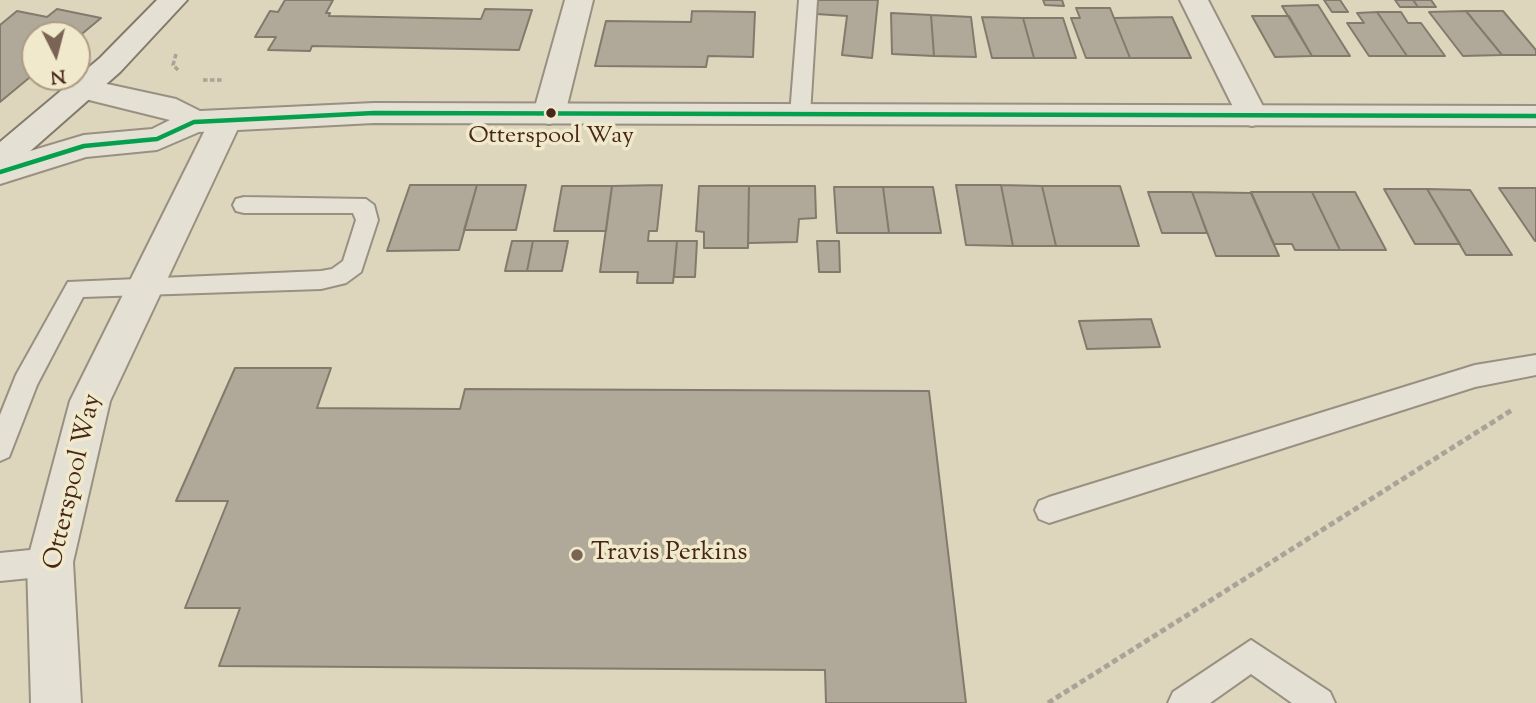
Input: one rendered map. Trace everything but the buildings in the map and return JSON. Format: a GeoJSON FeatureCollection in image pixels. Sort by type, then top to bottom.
{"type":"FeatureCollection","features":[{"type":"Feature","properties":{"kind":"street"},"geometry":{"type":"LineString","coordinates":[[91,83],[173,0]]}},
{"type":"Feature","properties":{"kind":"street"},"geometry":{"type":"LineString","coordinates":[[548,114],[579,0]]}},
{"type":"Feature","properties":{"kind":"street"},"geometry":{"type":"LineString","coordinates":[[1194,0],[1252,116]]}},
{"type":"Feature","properties":{"kind":"street"},"geometry":{"type":"LineString","coordinates":[[91,90],[161,104],[210,122]]}},
{"type":"Feature","properties":{"kind":"street"},"geometry":{"type":"LineString","coordinates":[[0,160],[83,91]]}},
{"type":"Feature","properties":{"kind":"street"},"geometry":{"type":"LineString","coordinates":[[0,172],[84,146],[157,139],[210,122],[374,113],[1536,116]]}},
{"type":"Feature","properties":{"kind":"street","name":"Otterspool Way"},"geometry":{"type":"LineString","coordinates":[[56,703],[50,562],[90,401],[144,284],[210,122]]}},
{"type":"Feature","properties":{"kind":"lane"},"geometry":{"type":"LineString","coordinates":[[800,115],[808,0]]}},
{"type":"Feature","properties":{"kind":"lane"},"geometry":{"type":"LineString","coordinates":[[0,449],[25,383],[76,288],[321,280],[338,277],[353,266],[367,220],[366,211],[358,205],[244,205]]}},
{"type":"Feature","properties":{"kind":"lane"},"geometry":{"type":"LineString","coordinates":[[1049,510],[1475,376],[1536,365]]}},
{"type":"Feature","properties":{"kind":"lane"},"geometry":{"type":"LineString","coordinates":[[0,567],[50,562]]}},
{"type":"Feature","properties":{"kind":"lane"},"geometry":{"type":"LineString","coordinates":[[1184,703],[1251,655],[1319,703]]}},
{"type":"Feature","properties":{"kind":"path"},"geometry":{"type":"LineString","coordinates":[[1048,703],[1524,401]]}},
{"type":"Feature","properties":{"kind":"transit line"},"geometry":{"type":"LineString","coordinates":[[0,172],[84,146],[157,139],[194,122],[374,113],[1536,116]]}},
{"type":"Feature","properties":{"kind":"place","name":"Otterspool Way"},"geometry":{"type":"Point","coordinates":[551,113]}},
{"type":"Feature","properties":{"kind":"place","name":"Travis Perkins"},"geometry":{"type":"Point","coordinates":[577,555]}}]}
